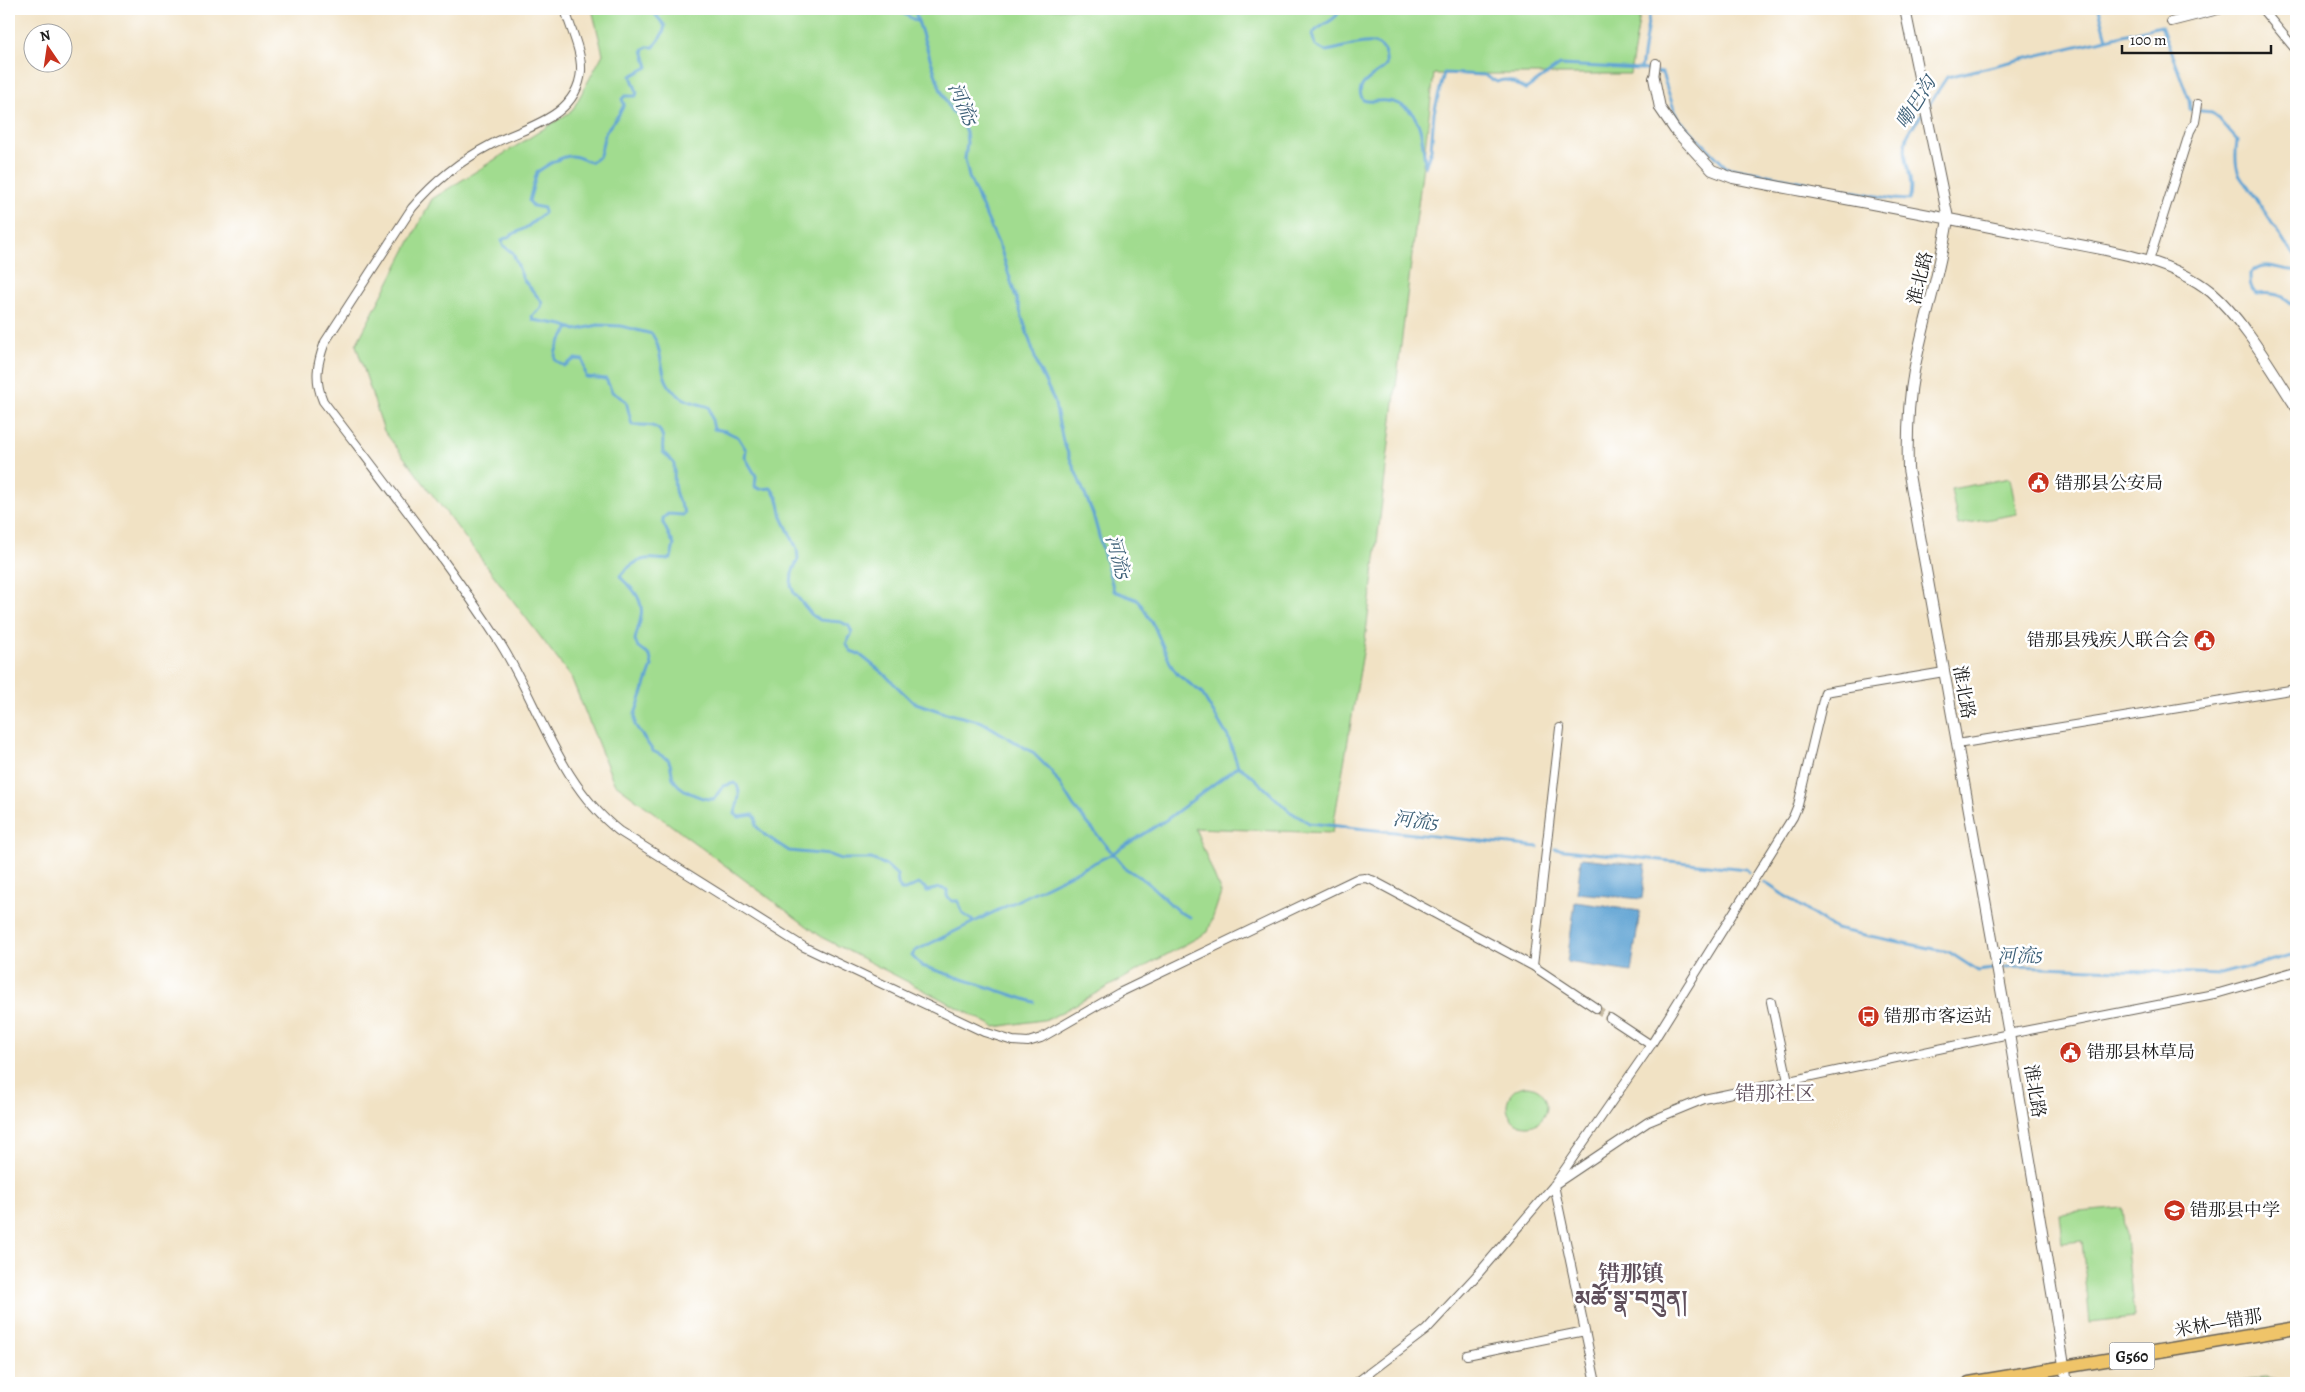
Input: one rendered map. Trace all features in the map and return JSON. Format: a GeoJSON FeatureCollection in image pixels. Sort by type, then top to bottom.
{"type":"FeatureCollection","features":[{"type":"Feature","properties":{"kind":"highway","name":"米林—错那"},"geometry":{"type":"LineString","coordinates":[[1969,1383],[2296,1328]]}},
{"type":"Feature","properties":{"kind":"street"},"geometry":{"type":"LineString","coordinates":[[565,9],[579,55],[581,71],[571,98],[562,109],[548,120],[492,144],[450,171],[424,194],[412,208],[325,342],[318,363],[316,380],[322,400],[476,606],[512,662],[564,763],[588,800],[603,818],[619,831],[804,947],[962,1023],[1013,1041],[1028,1042],[1041,1038],[1119,993],[1356,879],[1365,878],[1533,966],[1596,1008]]}},
{"type":"Feature","properties":{"kind":"street","name":"淮北路"},"geometry":{"type":"LineString","coordinates":[[1905,9],[1948,218],[1944,248],[1914,371],[1907,428],[1908,470],[1999,976],[2067,1383]]}},
{"type":"Feature","properties":{"kind":"street"},"geometry":{"type":"LineString","coordinates":[[2171,22],[2222,9]]}},
{"type":"Feature","properties":{"kind":"street"},"geometry":{"type":"LineString","coordinates":[[2262,9],[2296,50]]}},
{"type":"Feature","properties":{"kind":"street"},"geometry":{"type":"LineString","coordinates":[[1656,63],[1654,78],[1660,108],[1686,143],[1712,170],[1734,178],[1948,218],[2149,261],[2182,272],[2212,293],[2234,316],[2296,407]]}},
{"type":"Feature","properties":{"kind":"street"},"geometry":{"type":"LineString","coordinates":[[2149,261],[2190,131],[2195,122],[2198,104]]}},
{"type":"Feature","properties":{"kind":"street"},"geometry":{"type":"LineString","coordinates":[[1356,1383],[1426,1330],[1477,1275],[1554,1185],[1651,1045],[1793,817],[1798,805],[1825,692],[1944,672]]}},
{"type":"Feature","properties":{"kind":"street"},"geometry":{"type":"LineString","coordinates":[[1957,744],[2296,689]]}},
{"type":"Feature","properties":{"kind":"street"},"geometry":{"type":"LineString","coordinates":[[1533,966],[1560,728]]}},
{"type":"Feature","properties":{"kind":"street"},"geometry":{"type":"LineString","coordinates":[[1554,1185],[1648,1122],[1668,1112],[1704,1099],[2009,1034],[2219,993],[2296,971]]}},
{"type":"Feature","properties":{"kind":"street"},"geometry":{"type":"LineString","coordinates":[[1771,1002],[1788,1081]]}},
{"type":"Feature","properties":{"kind":"street"},"geometry":{"type":"LineString","coordinates":[[1610,1018],[1651,1045]]}},
{"type":"Feature","properties":{"kind":"street"},"geometry":{"type":"LineString","coordinates":[[1554,1185],[1596,1383]]}},
{"type":"Feature","properties":{"kind":"street"},"geometry":{"type":"LineString","coordinates":[[1467,1355],[1584,1331]]}},
{"type":"Feature","properties":{"kind":"green space"},"geometry":{"type":"Polygon","coordinates":[[[592,9],[1641,9],[1630,74],[1434,74],[1365,641],[1332,833],[1195,828],[1221,893],[1208,932],[1049,1019],[995,1027],[823,938],[614,783],[571,677],[384,431],[356,345],[432,199],[572,111],[603,54],[592,9]]]}},
{"type":"Feature","properties":{"kind":"green space"},"geometry":{"type":"Polygon","coordinates":[[[2010,478],[2017,514],[1958,525],[1951,489],[2010,478]]]}},
{"type":"Feature","properties":{"kind":"green space"},"geometry":{"type":"Polygon","coordinates":[[[1531,1086],[1538,1089],[1544,1095],[1547,1106],[1546,1114],[1538,1123],[1531,1126],[1523,1126],[1516,1123],[1508,1114],[1507,1102],[1510,1095],[1519,1087],[1531,1086]]]}},
{"type":"Feature","properties":{"kind":"green space"},"geometry":{"type":"Polygon","coordinates":[[[2123,1208],[2134,1318],[2090,1323],[2082,1241],[2062,1243],[2059,1214],[2123,1208]]]}},
{"type":"Feature","properties":{"kind":"green space"},"geometry":{"type":"Polygon","coordinates":[[[2266,1378],[2287,1383],[2236,1383],[2242,1381],[2266,1378]]]}},
{"type":"Feature","properties":{"kind":"water"},"geometry":{"type":"Polygon","coordinates":[[[1581,858],[1646,865],[1642,899],[1577,893],[1581,858]]]}},
{"type":"Feature","properties":{"kind":"water"},"geometry":{"type":"Polygon","coordinates":[[[1575,902],[1640,911],[1631,972],[1567,962],[1575,902]]]}},
{"type":"Feature","properties":{"kind":"waterway"},"geometry":{"type":"LineString","coordinates":[[659,9],[655,14],[665,26],[663,33],[654,47],[647,47],[643,50],[648,67],[631,76],[637,92],[636,96],[625,96],[622,99],[624,104],[605,133],[599,157],[591,162],[574,156],[567,156],[537,172],[529,201],[533,206],[544,208],[544,213],[527,227],[502,240],[503,245],[513,253],[523,279],[542,302],[541,308],[532,316],[533,320],[563,325],[576,330],[598,325],[621,326],[652,334],[659,351],[668,385],[674,392],[686,400],[709,407],[714,429],[725,431],[738,437],[746,450],[745,457],[756,476],[755,487],[760,489],[771,488],[778,499],[782,517],[797,549],[798,559],[792,573],[791,585],[794,593],[812,615],[820,620],[841,622],[849,626],[852,633],[846,644],[851,651],[859,654],[884,674],[913,702],[942,712],[982,722],[1032,752],[1052,772],[1074,807],[1125,868],[1147,882],[1179,912],[1190,917]]}},
{"type":"Feature","properties":{"kind":"waterway"},"geometry":{"type":"LineString","coordinates":[[896,9],[918,22]]}},
{"type":"Feature","properties":{"kind":"waterway","name":"河流5"},"geometry":{"type":"LineString","coordinates":[[914,9],[940,88],[950,109],[960,120],[966,132],[965,159],[969,177],[1001,250],[1038,367],[1054,400],[1063,441],[1093,514],[1114,591],[1138,600],[1154,626],[1172,667],[1178,675],[1201,692],[1228,737],[1238,766],[1251,775],[1289,811],[1309,823],[1538,847]]}},
{"type":"Feature","properties":{"kind":"waterway"},"geometry":{"type":"LineString","coordinates":[[1337,9],[1338,14],[1312,35],[1316,46],[1325,51],[1365,43],[1374,43],[1381,46],[1385,54],[1386,66],[1363,85],[1360,94],[1363,100],[1366,101],[1386,101],[1398,104],[1414,116],[1421,133],[1425,164]]}},
{"type":"Feature","properties":{"kind":"waterway","name":"嘞巴沟"},"geometry":{"type":"LineString","coordinates":[[1641,69],[1650,9]]}},
{"type":"Feature","properties":{"kind":"waterway"},"geometry":{"type":"LineString","coordinates":[[2099,9],[2107,39]]}},
{"type":"Feature","properties":{"kind":"waterway","name":"嘞巴沟"},"geometry":{"type":"LineString","coordinates":[[1928,106],[1947,77],[2161,26],[2189,99],[2190,110],[2212,112],[2237,140],[2236,165],[2243,182],[2248,186],[2286,245],[2296,256]]}},
{"type":"Feature","properties":{"kind":"waterway","name":"嘞巴沟"},"geometry":{"type":"LineString","coordinates":[[1425,167],[1431,150],[1434,113],[1444,73],[1484,75],[1497,82],[1505,80],[1526,89],[1560,65],[1641,69],[1662,73],[1674,109],[1680,120],[1726,167],[1893,199],[1909,200],[1911,184],[1905,145],[1910,131],[1923,113]]}},
{"type":"Feature","properties":{"kind":"waterway","name":"嘞巴沟"},"geometry":{"type":"LineString","coordinates":[[2296,270],[2261,266],[2250,274],[2251,285],[2256,294],[2268,293],[2278,295],[2296,308]]}},
{"type":"Feature","properties":{"kind":"waterway"},"geometry":{"type":"LineString","coordinates":[[569,328],[557,347],[555,360],[564,366],[575,359],[583,360],[586,377],[606,379],[612,392],[626,401],[632,425],[654,427],[660,431],[663,439],[663,452],[674,463],[676,493],[685,513],[683,515],[668,514],[663,518],[663,523],[674,545],[671,558],[665,560],[644,559],[631,565],[620,576],[634,591],[641,604],[642,610],[635,640],[638,647],[650,656],[652,666],[635,714],[635,725],[653,751],[668,759],[673,778],[680,786],[697,796],[714,799],[723,786],[735,783],[739,790],[735,814],[739,817],[753,815],[756,818],[756,826],[765,835],[789,851],[830,855],[841,859],[871,859],[886,865],[897,875],[901,890],[918,884],[927,891],[940,888],[947,890],[947,896],[952,901],[958,901],[963,914],[973,921]]}},
{"type":"Feature","properties":{"kind":"waterway"},"geometry":{"type":"LineString","coordinates":[[1034,1002],[922,966],[912,956],[915,951],[1108,856],[1166,820],[1238,766]]}},
{"type":"Feature","properties":{"kind":"waterway","name":"河流5"},"geometry":{"type":"LineString","coordinates":[[1555,849],[1746,869],[1749,872]]}},
{"type":"Feature","properties":{"kind":"waterway","name":"河流5"},"geometry":{"type":"LineString","coordinates":[[1764,882],[1835,929],[1949,952],[1978,971],[2015,966],[2220,974],[2296,954]]}},
{"type":"Feature","properties":{"kind":"tunnel"},"geometry":{"type":"LineString","coordinates":[[1596,1008],[1610,1018]]}},
{"type":"Feature","properties":{"kind":"place","name":"错那县公安局"},"geometry":{"type":"Point","coordinates":[2039,483]}},
{"type":"Feature","properties":{"kind":"place","name":"错那县残疾人联合会"},"geometry":{"type":"Point","coordinates":[2205,640]}},
{"type":"Feature","properties":{"kind":"place","name":"错那市客运站"},"geometry":{"type":"Point","coordinates":[1868,1016]}},
{"type":"Feature","properties":{"kind":"place","name":"错那县林草局"},"geometry":{"type":"Point","coordinates":[2071,1052]}},
{"type":"Feature","properties":{"kind":"place","name":"错那县中学"},"geometry":{"type":"Point","coordinates":[2174,1210]}},
{"type":"Feature","properties":{"kind":"district","name":"错那社区"},"geometry":{"type":"Point","coordinates":[1775,1093]}},
{"type":"Feature","properties":{"kind":"district","name":"错那镇 མཚོ་སྣ་བཀྲུན།"},"geometry":{"type":"Point","coordinates":[1631,1286]}}]}
